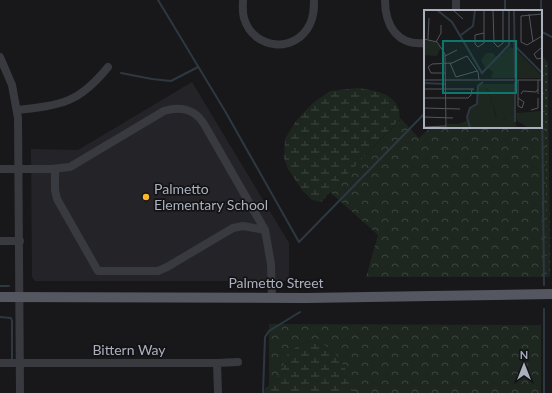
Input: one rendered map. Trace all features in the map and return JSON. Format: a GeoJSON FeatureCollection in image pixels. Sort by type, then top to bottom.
{"type":"FeatureCollection","features":[{"type":"Feature","properties":{"kind":"main road","name":"Palmetto Street"},"geometry":{"type":"LineString","coordinates":[[0,297],[272,298],[552,294]]}},
{"type":"Feature","properties":{"kind":"street"},"geometry":{"type":"LineString","coordinates":[[243,0],[244,18],[248,28],[260,40],[276,45],[292,42],[304,33],[312,20],[314,0]]}},
{"type":"Feature","properties":{"kind":"street"},"geometry":{"type":"LineString","coordinates":[[385,0],[386,16],[393,30],[406,40],[416,44],[424,43]]}},
{"type":"Feature","properties":{"kind":"street"},"geometry":{"type":"LineString","coordinates":[[0,57],[12,85],[18,110],[20,393]]}},
{"type":"Feature","properties":{"kind":"street"},"geometry":{"type":"LineString","coordinates":[[18,110],[49,106],[70,100],[89,89],[108,67]]}},
{"type":"Feature","properties":{"kind":"street"},"geometry":{"type":"LineString","coordinates":[[0,169],[55,169],[70,167],[164,111],[173,108],[184,109],[194,113],[200,117],[265,230],[271,264],[272,298]]}},
{"type":"Feature","properties":{"kind":"street"},"geometry":{"type":"LineString","coordinates":[[55,169],[55,190],[57,198],[98,271],[158,271],[233,228],[243,226],[265,230]]}},
{"type":"Feature","properties":{"kind":"street"},"geometry":{"type":"LineString","coordinates":[[0,241],[20,241]]}},
{"type":"Feature","properties":{"kind":"street","name":"Bittern Way"},"geometry":{"type":"LineString","coordinates":[[0,363],[238,362]]}},
{"type":"Feature","properties":{"kind":"street"},"geometry":{"type":"LineString","coordinates":[[217,363],[218,393]]}},
{"type":"Feature","properties":{"kind":"shaded area","name":"Palmetto Elementary School"},"geometry":{"type":"Polygon","coordinates":[[[192,82],[289,243],[289,281],[35,281],[32,277],[31,149],[78,150],[192,82]]]}},
{"type":"Feature","properties":{"kind":"green space"},"geometry":{"type":"Polygon","coordinates":[[[542,57],[544,58],[547,277],[366,277],[378,235],[330,192],[400,120],[400,118],[419,138],[430,128],[542,128],[542,57]]]}},
{"type":"Feature","properties":{"kind":"green space"},"geometry":{"type":"Polygon","coordinates":[[[544,58],[548,62],[550,277],[547,277],[544,58]]]}},
{"type":"Feature","properties":{"kind":"green space"},"geometry":{"type":"Polygon","coordinates":[[[358,88],[380,93],[392,99],[399,111],[400,119],[321,202],[312,200],[302,190],[288,169],[284,158],[285,139],[296,121],[313,103],[330,91],[358,88]]]}},
{"type":"Feature","properties":{"kind":"green space"},"geometry":{"type":"Polygon","coordinates":[[[269,324],[541,325],[541,393],[354,393],[342,364],[333,351],[309,342],[300,344],[294,348],[276,381],[269,386],[269,324]]]}},
{"type":"Feature","properties":{"kind":"green space"},"geometry":{"type":"Polygon","coordinates":[[[309,342],[322,344],[334,352],[343,364],[354,393],[264,393],[265,388],[276,381],[288,353],[300,344],[309,342]]]}},
{"type":"Feature","properties":{"kind":"waterway"},"geometry":{"type":"LineString","coordinates":[[158,0],[225,111],[299,242],[424,114]]}},
{"type":"Feature","properties":{"kind":"waterway"},"geometry":{"type":"LineString","coordinates":[[505,0],[505,10]]}},
{"type":"Feature","properties":{"kind":"waterway"},"geometry":{"type":"LineString","coordinates":[[541,0],[541,10]]}},
{"type":"Feature","properties":{"kind":"waterway"},"geometry":{"type":"LineString","coordinates":[[542,32],[552,37]]}},
{"type":"Feature","properties":{"kind":"waterway"},"geometry":{"type":"LineString","coordinates":[[121,73],[171,81],[198,67]]}},
{"type":"Feature","properties":{"kind":"waterway"},"geometry":{"type":"LineString","coordinates":[[542,95],[544,285]]}},
{"type":"Feature","properties":{"kind":"waterway"},"geometry":{"type":"LineString","coordinates":[[0,286],[9,286]]}},
{"type":"Feature","properties":{"kind":"waterway"},"geometry":{"type":"LineString","coordinates":[[544,309],[544,393]]}},
{"type":"Feature","properties":{"kind":"waterway"},"geometry":{"type":"LineString","coordinates":[[263,393],[265,337],[269,331],[300,312]]}},
{"type":"Feature","properties":{"kind":"waterway"},"geometry":{"type":"LineString","coordinates":[[0,317],[11,318],[12,321],[12,359]]}},
{"type":"Feature","properties":{"kind":"place","name":"Palmetto Elementary School"},"geometry":{"type":"Point","coordinates":[146,197]}}]}
